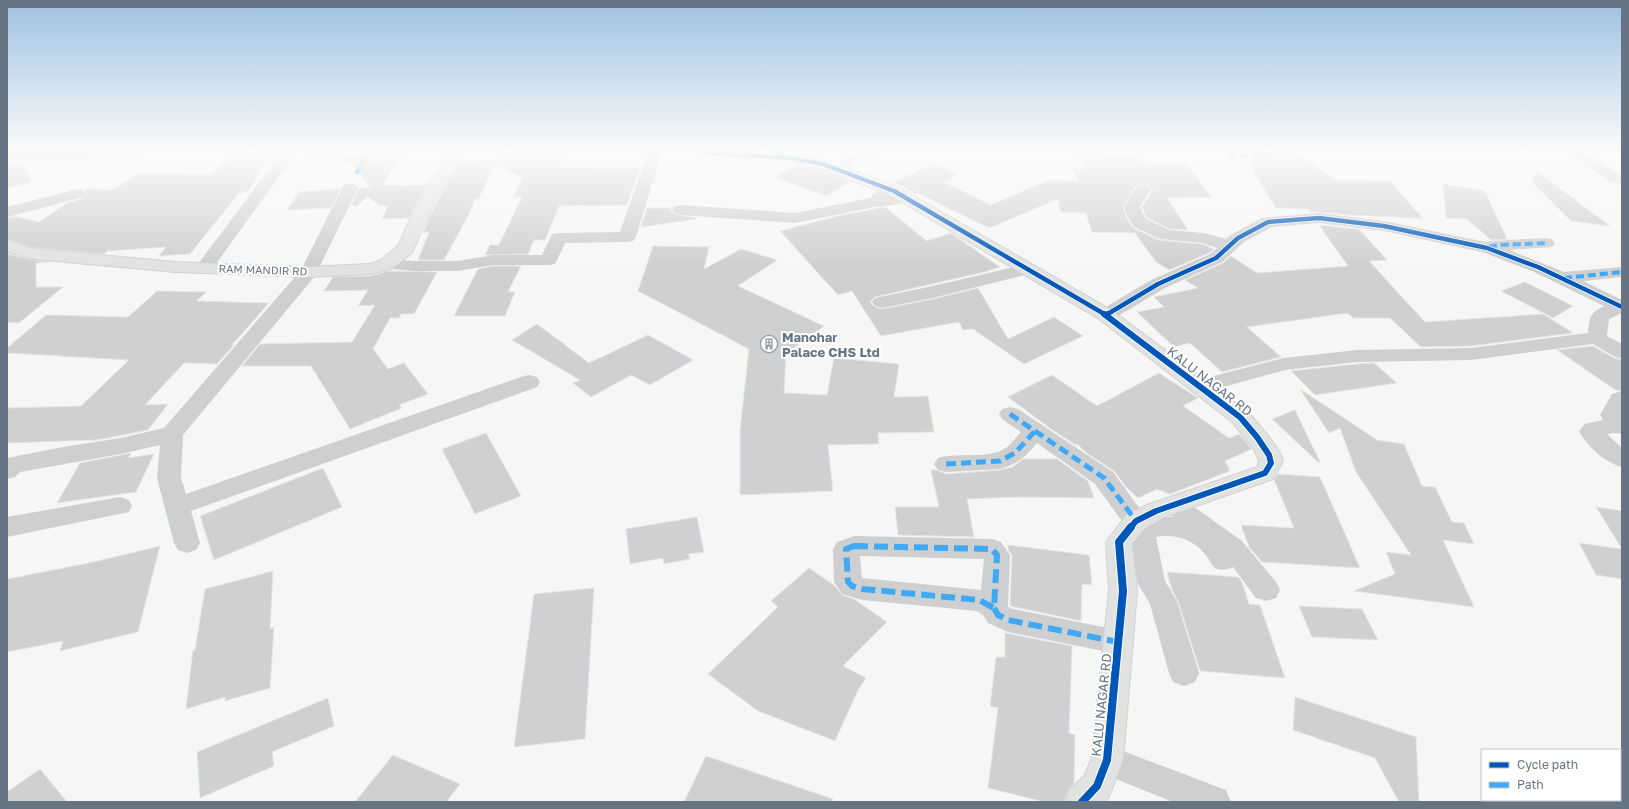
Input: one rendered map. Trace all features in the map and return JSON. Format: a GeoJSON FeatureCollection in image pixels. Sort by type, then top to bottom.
{"type":"FeatureCollection","features":[{"type":"Feature","properties":{"kind":"street"},"geometry":{"type":"LineString","coordinates":[[204,268],[262,190]]}},
{"type":"Feature","properties":{"kind":"street"},"geometry":{"type":"LineString","coordinates":[[187,544],[169,478],[172,434],[309,272],[349,190]]}},
{"type":"Feature","properties":{"kind":"street","name":"RAM MANDIR RD"},"geometry":{"type":"LineString","coordinates":[[7,246],[33,254],[176,267],[309,272],[371,269],[387,264],[406,249],[423,208],[433,190]]}},
{"type":"Feature","properties":{"kind":"street"},"geometry":{"type":"LineString","coordinates":[[387,264],[414,266],[457,266],[493,260],[549,260],[558,238],[627,237],[643,190]]}},
{"type":"Feature","properties":{"kind":"street","name":"KALU NAGAR RD"},"geometry":{"type":"LineString","coordinates":[[879,190],[1027,269],[1106,315],[1240,416],[1252,429],[1271,459],[1270,467],[1265,473],[1174,505],[1136,521],[1119,542],[1123,591],[1107,760],[1096,786],[1082,802]]}},
{"type":"Feature","properties":{"kind":"street"},"geometry":{"type":"LineString","coordinates":[[1142,190],[1132,207],[1135,216],[1140,223],[1166,235],[1204,238],[1229,246]]}},
{"type":"Feature","properties":{"kind":"street"},"geometry":{"type":"LineString","coordinates":[[7,212],[78,194]]}},
{"type":"Feature","properties":{"kind":"street"},"geometry":{"type":"LineString","coordinates":[[680,210],[795,218],[891,196]]}},
{"type":"Feature","properties":{"kind":"street"},"geometry":{"type":"LineString","coordinates":[[1106,315],[1158,284],[1216,258],[1238,238],[1268,222],[1319,218],[1384,226],[1487,248],[1538,267],[1621,306]]}},
{"type":"Feature","properties":{"kind":"street"},"geometry":{"type":"LineString","coordinates":[[1487,248],[1498,245],[1546,243]]}},
{"type":"Feature","properties":{"kind":"street"},"geometry":{"type":"LineString","coordinates":[[882,302],[933,292],[1027,269]]}},
{"type":"Feature","properties":{"kind":"street"},"geometry":{"type":"LineString","coordinates":[[1562,278],[1622,272]]}},
{"type":"Feature","properties":{"kind":"street"},"geometry":{"type":"LineString","coordinates":[[1597,338],[1600,316],[1621,306]]}},
{"type":"Feature","properties":{"kind":"street"},"geometry":{"type":"LineString","coordinates":[[1202,386],[1284,364],[1357,356],[1471,354],[1548,343],[1597,338],[1622,353]]}},
{"type":"Feature","properties":{"kind":"street"},"geometry":{"type":"LineString","coordinates":[[177,506],[529,382]]}},
{"type":"Feature","properties":{"kind":"street"},"geometry":{"type":"LineString","coordinates":[[1621,426],[1611,414],[1620,398],[1622,398]]}},
{"type":"Feature","properties":{"kind":"street"},"geometry":{"type":"LineString","coordinates":[[1010,414],[1104,478],[1136,521]]}},
{"type":"Feature","properties":{"kind":"street"},"geometry":{"type":"LineString","coordinates":[[1621,426],[1593,429],[1590,431],[1616,456],[1622,459]]}},
{"type":"Feature","properties":{"kind":"street"},"geometry":{"type":"LineString","coordinates":[[946,464],[1000,461],[1015,453],[1035,431]]}},
{"type":"Feature","properties":{"kind":"street"},"geometry":{"type":"LineString","coordinates":[[7,471],[12,465],[63,454],[121,446],[172,434]]}},
{"type":"Feature","properties":{"kind":"street"},"geometry":{"type":"LineString","coordinates":[[1174,505],[1233,548],[1266,590]]}},
{"type":"Feature","properties":{"kind":"street"},"geometry":{"type":"LineString","coordinates":[[7,528],[120,506]]}},
{"type":"Feature","properties":{"kind":"street"},"geometry":{"type":"LineString","coordinates":[[1166,597],[1154,589],[1150,577],[1142,538],[1147,530],[1156,526],[1187,528],[1210,543],[1223,560]]}},
{"type":"Feature","properties":{"kind":"street"},"geometry":{"type":"LineString","coordinates":[[994,608],[997,555],[992,549],[854,546],[846,549],[848,582],[852,586],[862,589],[978,600],[987,603],[994,608],[998,615],[1008,620],[1118,642]]}},
{"type":"Feature","properties":{"kind":"street"},"geometry":{"type":"LineString","coordinates":[[1123,591],[1166,597]]}},
{"type":"Feature","properties":{"kind":"street"},"geometry":{"type":"LineString","coordinates":[[1166,597],[1163,601],[1184,673]]}},
{"type":"Feature","properties":{"kind":"street"},"geometry":{"type":"LineString","coordinates":[[1107,760],[1214,802]]}},
{"type":"Feature","properties":{"kind":"building"},"geometry":{"type":"Polygon","coordinates":[[[85,190],[249,190],[248,192],[239,193],[190,254],[159,256],[166,247],[107,251],[104,254],[35,248],[7,240],[7,218],[15,216],[39,222],[67,203],[84,198],[87,195],[85,190]]]}},
{"type":"Feature","properties":{"kind":"building"},"geometry":{"type":"Polygon","coordinates":[[[340,190],[331,208],[287,210],[299,192],[340,190]]]}},
{"type":"Feature","properties":{"kind":"building"},"geometry":{"type":"Polygon","coordinates":[[[358,190],[424,190],[409,218],[382,219],[388,206],[380,206],[367,196],[358,206],[351,206],[358,190]]]}},
{"type":"Feature","properties":{"kind":"building"},"geometry":{"type":"Polygon","coordinates":[[[443,190],[483,190],[478,199],[475,199],[470,212],[444,260],[418,260],[429,232],[423,233],[429,217],[443,190]]]}},
{"type":"Feature","properties":{"kind":"building"},"geometry":{"type":"Polygon","coordinates":[[[517,190],[633,190],[627,205],[559,206],[545,240],[534,240],[528,254],[485,255],[490,245],[499,245],[522,197],[514,197],[517,190]]]}},
{"type":"Feature","properties":{"kind":"building"},"geometry":{"type":"Polygon","coordinates":[[[809,190],[836,190],[828,195],[809,190]]]}},
{"type":"Feature","properties":{"kind":"building"},"geometry":{"type":"Polygon","coordinates":[[[908,190],[960,190],[991,205],[1026,190],[1133,190],[1123,207],[1126,217],[1133,228],[1159,240],[1202,244],[1214,249],[1209,253],[1169,270],[1156,262],[1135,233],[1092,232],[1086,213],[1061,212],[1058,199],[989,228],[918,193],[916,194],[908,190]]]}},
{"type":"Feature","properties":{"kind":"building"},"geometry":{"type":"Polygon","coordinates":[[[1152,190],[1206,190],[1212,197],[1167,198],[1188,230],[1169,229],[1147,218],[1142,207],[1152,190]]]}},
{"type":"Feature","properties":{"kind":"building"},"geometry":{"type":"Polygon","coordinates":[[[1265,190],[1398,190],[1422,218],[1347,215],[1310,212],[1308,209],[1276,208],[1265,190]]]}},
{"type":"Feature","properties":{"kind":"building"},"geometry":{"type":"Polygon","coordinates":[[[1444,190],[1485,191],[1507,239],[1491,240],[1467,219],[1446,218],[1444,190]]]}},
{"type":"Feature","properties":{"kind":"building"},"geometry":{"type":"Polygon","coordinates":[[[1540,190],[1562,190],[1610,226],[1571,221],[1540,190]]]}},
{"type":"Feature","properties":{"kind":"building"},"geometry":{"type":"Polygon","coordinates":[[[885,207],[927,241],[951,233],[1000,267],[875,297],[870,302],[875,307],[882,309],[978,288],[1008,339],[1054,317],[1083,336],[1024,364],[973,329],[963,330],[959,322],[881,336],[852,291],[838,295],[780,231],[842,215],[885,207]]]}},
{"type":"Feature","properties":{"kind":"building"},"geometry":{"type":"Polygon","coordinates":[[[647,208],[671,208],[671,211],[674,214],[696,219],[641,227],[647,208]]]}},
{"type":"Feature","properties":{"kind":"building"},"geometry":{"type":"Polygon","coordinates":[[[1319,225],[1359,229],[1387,260],[1369,261],[1425,322],[1543,314],[1573,333],[1471,346],[1421,347],[1390,318],[1353,318],[1348,313],[1247,327],[1281,357],[1222,372],[1190,343],[1174,347],[1137,312],[1164,307],[1154,297],[1198,288],[1185,280],[1223,263],[1231,256],[1257,273],[1348,266],[1319,225]]]}},
{"type":"Feature","properties":{"kind":"building"},"geometry":{"type":"Polygon","coordinates":[[[653,246],[709,247],[704,269],[741,249],[777,260],[738,286],[824,326],[785,354],[784,393],[827,395],[834,358],[899,364],[894,397],[928,396],[934,432],[878,433],[879,444],[828,445],[833,491],[740,495],[740,430],[749,349],[638,291],[653,246]]]}},
{"type":"Feature","properties":{"kind":"building"},"geometry":{"type":"Polygon","coordinates":[[[7,254],[49,262],[36,263],[36,287],[63,287],[19,323],[7,322],[7,254]]]}},
{"type":"Feature","properties":{"kind":"building"},"geometry":{"type":"Polygon","coordinates":[[[493,266],[521,266],[508,292],[515,292],[505,316],[454,316],[478,269],[493,266]]]}},
{"type":"Feature","properties":{"kind":"building"},"geometry":{"type":"Polygon","coordinates":[[[387,271],[437,272],[414,314],[401,314],[399,318],[390,318],[373,349],[388,369],[404,363],[428,394],[399,405],[402,408],[350,429],[311,366],[242,366],[260,344],[352,342],[375,305],[358,306],[368,290],[324,291],[333,277],[371,276],[387,271]]]}},
{"type":"Feature","properties":{"kind":"building"},"geometry":{"type":"Polygon","coordinates":[[[1525,282],[1573,306],[1553,318],[1501,291],[1525,282]]]}},
{"type":"Feature","properties":{"kind":"building"},"geometry":{"type":"Polygon","coordinates":[[[157,291],[206,292],[197,301],[269,303],[217,364],[184,363],[145,405],[168,404],[148,430],[92,441],[93,440],[7,443],[7,408],[81,406],[129,360],[7,353],[7,348],[46,315],[128,317],[157,291]]]}},
{"type":"Feature","properties":{"kind":"building"},"geometry":{"type":"Polygon","coordinates":[[[537,324],[589,363],[648,335],[693,360],[650,385],[631,375],[591,397],[573,383],[580,380],[512,340],[537,324]]]}},
{"type":"Feature","properties":{"kind":"building"},"geometry":{"type":"Polygon","coordinates":[[[1593,346],[1614,358],[1622,360],[1622,390],[1617,391],[1557,350],[1593,346]]]}},
{"type":"Feature","properties":{"kind":"building"},"geometry":{"type":"Polygon","coordinates":[[[1374,363],[1397,383],[1315,395],[1291,371],[1357,364],[1374,363]]]}},
{"type":"Feature","properties":{"kind":"building"},"geometry":{"type":"Polygon","coordinates":[[[1159,373],[1198,398],[1183,406],[1229,438],[1239,434],[1252,449],[1225,461],[1230,471],[1170,494],[1157,489],[1138,498],[1126,487],[1114,471],[1088,454],[1076,443],[1077,446],[1051,429],[1008,397],[1052,375],[1097,406],[1159,373]]]}},
{"type":"Feature","properties":{"kind":"building"},"geometry":{"type":"Polygon","coordinates":[[[1300,389],[1377,440],[1404,444],[1422,486],[1435,487],[1452,522],[1464,523],[1474,544],[1443,540],[1474,607],[1354,591],[1395,574],[1386,552],[1411,555],[1356,472],[1340,428],[1329,433],[1300,389]]]}},
{"type":"Feature","properties":{"kind":"building"},"geometry":{"type":"Polygon","coordinates":[[[1295,410],[1320,462],[1319,463],[1272,419],[1295,410]]]}},
{"type":"Feature","properties":{"kind":"building"},"geometry":{"type":"Polygon","coordinates":[[[486,433],[521,496],[475,514],[442,449],[486,433]]]}},
{"type":"Feature","properties":{"kind":"building"},"geometry":{"type":"Polygon","coordinates":[[[131,453],[128,458],[154,454],[136,492],[57,503],[80,463],[131,453]]]}},
{"type":"Feature","properties":{"kind":"building"},"geometry":{"type":"Polygon","coordinates":[[[1023,459],[1057,459],[1088,481],[1094,498],[1020,497],[967,499],[974,537],[898,535],[895,507],[939,507],[931,470],[936,470],[946,474],[1000,470],[1013,467],[1023,459]]]}},
{"type":"Feature","properties":{"kind":"building"},"geometry":{"type":"Polygon","coordinates":[[[323,468],[342,507],[214,560],[200,516],[323,468]]]}},
{"type":"Feature","properties":{"kind":"building"},"geometry":{"type":"Polygon","coordinates":[[[1278,474],[1320,477],[1360,568],[1262,562],[1249,547],[1241,525],[1294,528],[1274,479],[1278,474]]]}},
{"type":"Feature","properties":{"kind":"building"},"geometry":{"type":"Polygon","coordinates":[[[1596,507],[1622,511],[1622,549],[1596,507]]]}},
{"type":"Feature","properties":{"kind":"building"},"geometry":{"type":"Polygon","coordinates":[[[697,517],[704,552],[688,554],[690,559],[664,564],[663,558],[630,564],[626,529],[697,517]]]}},
{"type":"Feature","properties":{"kind":"building"},"geometry":{"type":"Polygon","coordinates":[[[1579,543],[1622,549],[1622,579],[1596,575],[1579,543]]]}},
{"type":"Feature","properties":{"kind":"building"},"geometry":{"type":"Polygon","coordinates":[[[1008,545],[1089,555],[1092,585],[1082,584],[1081,621],[1010,606],[1012,555],[1008,549],[1008,545]]]}},
{"type":"Feature","properties":{"kind":"building"},"geometry":{"type":"Polygon","coordinates":[[[160,546],[138,632],[60,651],[63,641],[7,652],[7,579],[89,563],[160,546]]]}},
{"type":"Feature","properties":{"kind":"building"},"geometry":{"type":"Polygon","coordinates":[[[809,568],[835,586],[842,595],[854,599],[887,622],[843,666],[866,678],[858,690],[835,741],[758,711],[708,674],[778,607],[771,601],[809,568]]]}},
{"type":"Feature","properties":{"kind":"building"},"geometry":{"type":"Polygon","coordinates":[[[273,571],[270,629],[274,627],[270,688],[225,701],[225,697],[186,709],[193,650],[195,650],[205,589],[273,571]]]}},
{"type":"Feature","properties":{"kind":"building"},"geometry":{"type":"Polygon","coordinates":[[[1167,572],[1238,577],[1242,582],[1249,604],[1260,605],[1285,678],[1200,671],[1178,601],[1172,590],[1167,572]]]}},
{"type":"Feature","properties":{"kind":"building"},"geometry":{"type":"Polygon","coordinates":[[[594,588],[585,739],[514,747],[534,594],[594,588]]]}},
{"type":"Feature","properties":{"kind":"building"},"geometry":{"type":"Polygon","coordinates":[[[1299,606],[1362,609],[1378,640],[1312,637],[1299,606]]]}},
{"type":"Feature","properties":{"kind":"building"},"geometry":{"type":"Polygon","coordinates":[[[1005,633],[1072,646],[1069,733],[1075,735],[1074,784],[1069,789],[1064,802],[1045,802],[988,788],[998,708],[990,706],[996,657],[1005,657],[1005,633]]]}},
{"type":"Feature","properties":{"kind":"building"},"geometry":{"type":"Polygon","coordinates":[[[1295,697],[1416,737],[1419,802],[1399,802],[1375,758],[1293,730],[1295,697]]]}},
{"type":"Feature","properties":{"kind":"building"},"geometry":{"type":"Polygon","coordinates":[[[328,698],[334,726],[272,752],[274,766],[200,798],[197,752],[328,698]]]}},
{"type":"Feature","properties":{"kind":"building"},"geometry":{"type":"Polygon","coordinates":[[[393,755],[460,784],[446,802],[355,802],[393,755]]]}},
{"type":"Feature","properties":{"kind":"building"},"geometry":{"type":"Polygon","coordinates":[[[706,756],[833,799],[832,802],[684,802],[706,756]]]}},
{"type":"Feature","properties":{"kind":"building"},"geometry":{"type":"Polygon","coordinates":[[[40,769],[67,802],[7,802],[7,792],[40,769]]]}},
{"type":"Feature","properties":{"kind":"marked path"},"geometry":{"type":"LineString","coordinates":[[1489,247],[1498,245],[1546,243]]}},
{"type":"Feature","properties":{"kind":"marked path"},"geometry":{"type":"LineString","coordinates":[[1564,278],[1622,272]]}},
{"type":"Feature","properties":{"kind":"marked path"},"geometry":{"type":"LineString","coordinates":[[1010,414],[1104,478],[1136,521]]}},
{"type":"Feature","properties":{"kind":"marked path"},"geometry":{"type":"LineString","coordinates":[[946,464],[1000,461],[1015,453],[1035,431]]}},
{"type":"Feature","properties":{"kind":"marked path"},"geometry":{"type":"LineString","coordinates":[[994,608],[997,555],[992,549],[854,546],[846,549],[848,582],[852,586],[862,589],[979,600],[987,603],[994,608],[998,615],[1008,620],[1118,642]]}},
{"type":"Feature","properties":{"kind":"cycle path"},"geometry":{"type":"LineString","coordinates":[[891,190],[1106,315],[1240,417],[1262,443],[1271,459],[1270,466],[1265,473],[1156,511],[1136,521],[1119,542],[1123,591],[1107,760],[1097,786],[1082,802]]}},
{"type":"Feature","properties":{"kind":"cycle path"},"geometry":{"type":"LineString","coordinates":[[1106,315],[1158,284],[1216,258],[1238,238],[1268,222],[1319,218],[1384,226],[1487,248],[1538,267],[1622,307]]}},
{"type":"Feature","properties":{"kind":"place","name":"Manohar Palace CHS Ltd"},"geometry":{"type":"Point","coordinates":[769,344]}}]}
